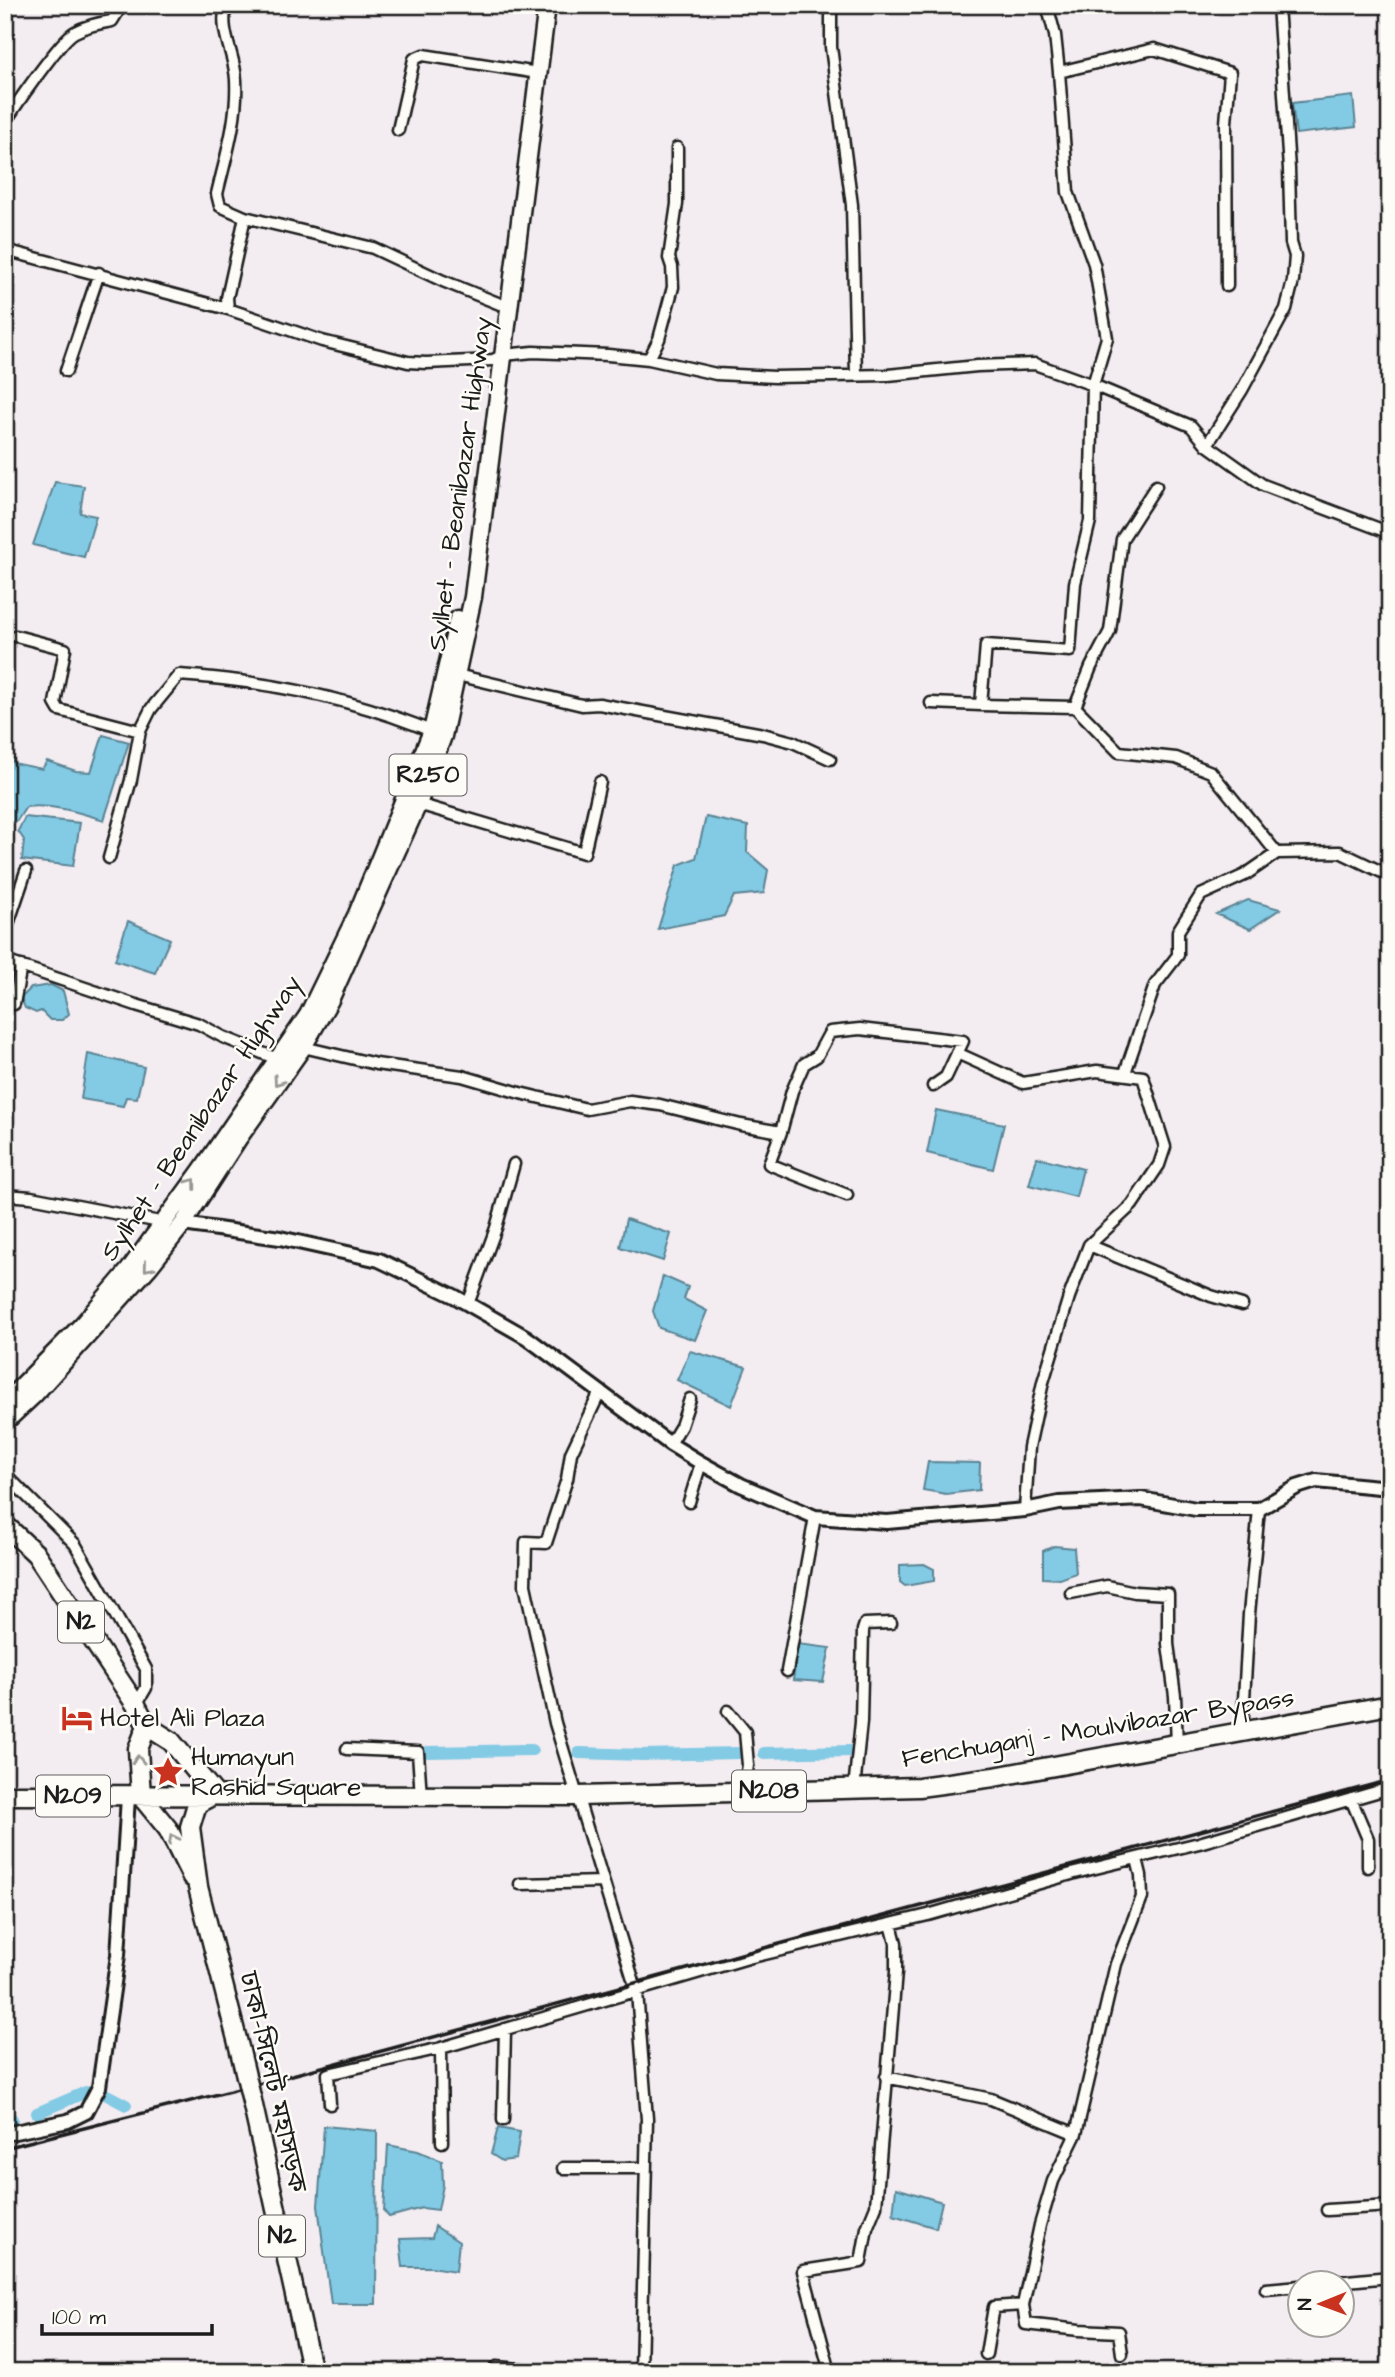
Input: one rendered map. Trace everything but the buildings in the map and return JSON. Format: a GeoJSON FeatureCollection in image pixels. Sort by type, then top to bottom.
{"type":"FeatureCollection","features":[{"type":"Feature","properties":{"kind":"highway","name":"N2"},"geometry":{"type":"LineString","coordinates":[[5,1525],[36,1554],[136,1705],[147,1726],[171,1741],[215,1794]]}},
{"type":"Feature","properties":{"kind":"highway","name":"Fenchuganj - Moulvibazar Bypass"},"geometry":{"type":"LineString","coordinates":[[135,1796],[579,1796],[919,1787],[1177,1745],[1390,1706]]}},
{"type":"Feature","properties":{"kind":"highway"},"geometry":{"type":"LineString","coordinates":[[135,1796],[138,1749],[147,1726]]}},
{"type":"Feature","properties":{"kind":"highway","name":"ঢাকা-সিলেট মহাসড়ক"},"geometry":{"type":"LineString","coordinates":[[215,1794],[197,1804],[191,1820],[198,1887],[252,2101],[312,2372]]}},
{"type":"Feature","properties":{"kind":"highway","name":"N209"},"geometry":{"type":"LineString","coordinates":[[5,1795],[135,1796]]}},
{"type":"Feature","properties":{"kind":"highway","name":"ঢাকা-সিলেট মহাসড়ক"},"geometry":{"type":"LineString","coordinates":[[135,1796],[168,1829],[198,1887]]}},
{"type":"Feature","properties":{"kind":"main road","name":"Sylhet - Beanibazar Highway"},"geometry":{"type":"LineString","coordinates":[[5,1403],[82,1325],[129,1270],[308,1015],[357,914],[437,734],[464,593],[498,357],[534,73],[536,5]]}},
{"type":"Feature","properties":{"kind":"main road","name":"Sylhet - Beanibazar Highway"},"geometry":{"type":"LineString","coordinates":[[5,1422],[34,1395],[149,1267],[183,1224],[303,1046],[330,1000],[418,804],[457,675],[475,585],[498,357],[500,304],[534,73],[547,5]]}},
{"type":"Feature","properties":{"kind":"street"},"geometry":{"type":"LineString","coordinates":[[5,123],[23,94],[72,33],[96,23],[112,21],[122,5]]}},
{"type":"Feature","properties":{"kind":"street"},"geometry":{"type":"LineString","coordinates":[[226,5],[224,32],[236,76],[237,112],[217,194],[220,206],[245,217],[373,248],[500,304]]}},
{"type":"Feature","properties":{"kind":"street"},"geometry":{"type":"LineString","coordinates":[[831,5],[831,47],[852,205],[856,375]]}},
{"type":"Feature","properties":{"kind":"street"},"geometry":{"type":"LineString","coordinates":[[981,705],[986,645],[1070,651],[1074,583],[1090,521],[1093,385],[1107,338],[1094,264],[1068,192],[1055,35],[1047,5]]}},
{"type":"Feature","properties":{"kind":"street"},"geometry":{"type":"LineString","coordinates":[[1207,445],[1242,390],[1286,309],[1293,281],[1295,256],[1291,243],[1278,5]]}},
{"type":"Feature","properties":{"kind":"street"},"geometry":{"type":"LineString","coordinates":[[1059,72],[1154,49],[1230,73],[1226,123],[1227,286]]}},
{"type":"Feature","properties":{"kind":"street"},"geometry":{"type":"LineString","coordinates":[[398,130],[414,59],[418,56],[534,73]]}},
{"type":"Feature","properties":{"kind":"street"},"geometry":{"type":"LineString","coordinates":[[649,359],[659,339],[673,287],[669,258],[677,204],[677,149]]}},
{"type":"Feature","properties":{"kind":"street"},"geometry":{"type":"LineString","coordinates":[[228,309],[227,298],[245,217]]}},
{"type":"Feature","properties":{"kind":"street"},"geometry":{"type":"LineString","coordinates":[[5,250],[99,273],[228,309],[322,341],[408,362],[426,363],[533,352],[608,355],[649,359],[716,374],[775,377],[1035,364],[1191,426],[1207,445],[1263,485],[1390,533]]}},
{"type":"Feature","properties":{"kind":"street"},"geometry":{"type":"LineString","coordinates":[[66,371],[99,273]]}},
{"type":"Feature","properties":{"kind":"street"},"geometry":{"type":"LineString","coordinates":[[1075,707],[1091,667],[1110,631],[1122,539],[1156,486]]}},
{"type":"Feature","properties":{"kind":"street"},"geometry":{"type":"LineString","coordinates":[[16,636],[65,649],[55,703],[59,710],[140,731]]}},
{"type":"Feature","properties":{"kind":"street"},"geometry":{"type":"LineString","coordinates":[[109,858],[131,780],[140,731],[151,709],[179,675],[236,679],[295,691],[382,712],[437,734]]}},
{"type":"Feature","properties":{"kind":"street"},"geometry":{"type":"LineString","coordinates":[[457,675],[582,705],[599,704],[763,734],[793,742],[830,759]]}},
{"type":"Feature","properties":{"kind":"street"},"geometry":{"type":"LineString","coordinates":[[931,703],[1075,707],[1119,752],[1176,758],[1211,772],[1277,853]]}},
{"type":"Feature","properties":{"kind":"street"},"geometry":{"type":"LineString","coordinates":[[418,804],[584,853],[600,782]]}},
{"type":"Feature","properties":{"kind":"street"},"geometry":{"type":"LineString","coordinates":[[1125,1073],[1155,985],[1178,956],[1178,931],[1201,895],[1245,875],[1277,853],[1340,852],[1390,874]]}},
{"type":"Feature","properties":{"kind":"street"},"geometry":{"type":"LineString","coordinates":[[5,933],[26,871]]}},
{"type":"Feature","properties":{"kind":"street"},"geometry":{"type":"LineString","coordinates":[[5,961],[199,1024],[277,1059]]}},
{"type":"Feature","properties":{"kind":"street"},"geometry":{"type":"LineString","coordinates":[[14,1004],[22,967]]}},
{"type":"Feature","properties":{"kind":"street"},"geometry":{"type":"LineString","coordinates":[[847,1195],[769,1164],[792,1091],[804,1064],[817,1056],[830,1031],[860,1029],[964,1041],[946,1077],[933,1086]]}},
{"type":"Feature","properties":{"kind":"street"},"geometry":{"type":"LineString","coordinates":[[303,1046],[365,1062],[462,1076],[587,1109],[630,1101],[660,1105],[781,1132]]}},
{"type":"Feature","properties":{"kind":"street"},"geometry":{"type":"LineString","coordinates":[[957,1053],[1023,1083],[1097,1071],[1143,1077],[1165,1147],[1159,1165],[1132,1205],[1090,1245],[1069,1297],[1043,1382],[1029,1447],[1025,1510]]}},
{"type":"Feature","properties":{"kind":"street"},"geometry":{"type":"LineString","coordinates":[[468,1304],[496,1228],[514,1164]]}},
{"type":"Feature","properties":{"kind":"street"},"geometry":{"type":"LineString","coordinates":[[5,1195],[31,1197],[162,1223],[280,1238],[379,1260],[468,1304],[526,1337],[670,1444],[701,1463],[741,1485],[815,1517],[887,1522],[1025,1510],[1059,1503],[1141,1499],[1196,1509],[1259,1509],[1297,1487],[1316,1481],[1390,1488]]}},
{"type":"Feature","properties":{"kind":"street"},"geometry":{"type":"LineString","coordinates":[[1090,1245],[1211,1296],[1242,1304]]}},
{"type":"Feature","properties":{"kind":"street"},"geometry":{"type":"LineString","coordinates":[[600,1392],[571,1453],[567,1479],[546,1543],[526,1542],[525,1586],[555,1723],[638,1992],[647,2119],[641,2372]]}},
{"type":"Feature","properties":{"kind":"street"},"geometry":{"type":"LineString","coordinates":[[670,1444],[681,1426],[690,1399]]}},
{"type":"Feature","properties":{"kind":"street"},"geometry":{"type":"LineString","coordinates":[[689,1502],[701,1463]]}},
{"type":"Feature","properties":{"kind":"street"},"geometry":{"type":"LineString","coordinates":[[5,1474],[75,1544],[82,1556],[146,1669],[146,1688],[136,1705]]}},
{"type":"Feature","properties":{"kind":"street"},"geometry":{"type":"LineString","coordinates":[[1242,1733],[1259,1509]]}},
{"type":"Feature","properties":{"kind":"street"},"geometry":{"type":"LineString","coordinates":[[787,1671],[815,1517]]}},
{"type":"Feature","properties":{"kind":"street"},"geometry":{"type":"LineString","coordinates":[[1071,1593],[1107,1586],[1135,1592],[1168,1594],[1168,1644],[1175,1696],[1177,1745]]}},
{"type":"Feature","properties":{"kind":"street"},"geometry":{"type":"LineString","coordinates":[[854,1789],[861,1721],[863,1630],[865,1625],[891,1623]]}},
{"type":"Feature","properties":{"kind":"street"},"geometry":{"type":"LineString","coordinates":[[728,1711],[746,1732],[748,1765],[744,1792]]}},
{"type":"Feature","properties":{"kind":"street"},"geometry":{"type":"LineString","coordinates":[[347,1749],[418,1752],[421,1797]]}},
{"type":"Feature","properties":{"kind":"street"},"geometry":{"type":"LineString","coordinates":[[330,2104],[328,2074],[441,2048],[748,1958],[891,1924],[1075,1873],[1137,1859],[1390,1788]]}},
{"type":"Feature","properties":{"kind":"street"},"geometry":{"type":"LineString","coordinates":[[5,2134],[68,2121],[86,2112],[99,2087],[118,1955],[135,1796]]}},
{"type":"Feature","properties":{"kind":"street"},"geometry":{"type":"LineString","coordinates":[[1351,1799],[1368,1839],[1368,1867]]}},
{"type":"Feature","properties":{"kind":"street"},"geometry":{"type":"LineString","coordinates":[[1122,2354],[1119,2332],[1026,2324],[1023,2305],[1040,2225],[1053,2181],[1076,2134],[1116,1964],[1142,1896],[1137,1859]]}},
{"type":"Feature","properties":{"kind":"street"},"geometry":{"type":"LineString","coordinates":[[520,1884],[603,1882]]}},
{"type":"Feature","properties":{"kind":"street"},"geometry":{"type":"LineString","coordinates":[[830,2372],[803,2271],[861,2262],[867,2228],[876,2206],[896,1972],[896,1943],[891,1924]]}},
{"type":"Feature","properties":{"kind":"street"},"geometry":{"type":"LineString","coordinates":[[503,2120],[505,2029]]}},
{"type":"Feature","properties":{"kind":"street"},"geometry":{"type":"LineString","coordinates":[[441,2048],[442,2142]]}},
{"type":"Feature","properties":{"kind":"street"},"geometry":{"type":"LineString","coordinates":[[886,2077],[991,2099],[1076,2134]]}},
{"type":"Feature","properties":{"kind":"street"},"geometry":{"type":"LineString","coordinates":[[563,2168],[646,2168]]}},
{"type":"Feature","properties":{"kind":"street"},"geometry":{"type":"LineString","coordinates":[[1327,2210],[1390,2206]]}},
{"type":"Feature","properties":{"kind":"street"},"geometry":{"type":"LineString","coordinates":[[1356,2281],[1390,2277]]}},
{"type":"Feature","properties":{"kind":"street"},"geometry":{"type":"LineString","coordinates":[[1266,2289],[1286,2287]]}},
{"type":"Feature","properties":{"kind":"street"},"geometry":{"type":"LineString","coordinates":[[986,2354],[994,2307],[1023,2305]]}},
{"type":"Feature","properties":{"kind":"street"},"geometry":{"type":"LineString","coordinates":[[496,2367],[555,2372]]}},
{"type":"Feature","properties":{"kind":"water"},"geometry":{"type":"Polygon","coordinates":[[[1353,96],[1356,127],[1296,134],[1292,103],[1353,96]]]}},
{"type":"Feature","properties":{"kind":"water"},"geometry":{"type":"Polygon","coordinates":[[[1390,320],[1390,396],[1381,395],[1390,320]]]}},
{"type":"Feature","properties":{"kind":"water"},"geometry":{"type":"Polygon","coordinates":[[[55,482],[84,486],[80,513],[96,516],[84,557],[33,545],[55,482]]]}},
{"type":"Feature","properties":{"kind":"water"},"geometry":{"type":"Polygon","coordinates":[[[103,735],[129,742],[104,820],[65,809],[36,806],[26,807],[16,822],[5,822],[5,758],[13,758],[13,763],[42,769],[47,761],[76,771],[91,772],[103,735]]]}},
{"type":"Feature","properties":{"kind":"water"},"geometry":{"type":"Polygon","coordinates":[[[25,817],[80,823],[73,866],[22,860],[24,840],[18,831],[25,817]]]}},
{"type":"Feature","properties":{"kind":"water"},"geometry":{"type":"Polygon","coordinates":[[[706,817],[748,826],[747,852],[768,870],[764,893],[734,896],[724,916],[658,929],[678,865],[696,858],[706,817]]]}},
{"type":"Feature","properties":{"kind":"water"},"geometry":{"type":"Polygon","coordinates":[[[1248,900],[1280,909],[1250,929],[1216,914],[1248,900]]]}},
{"type":"Feature","properties":{"kind":"water"},"geometry":{"type":"Polygon","coordinates":[[[128,921],[170,939],[155,973],[115,960],[128,921]]]}},
{"type":"Feature","properties":{"kind":"water"},"geometry":{"type":"Polygon","coordinates":[[[51,985],[63,991],[69,1014],[62,1020],[50,1020],[41,1011],[36,1013],[25,1008],[21,998],[31,988],[51,985]]]}},
{"type":"Feature","properties":{"kind":"water"},"geometry":{"type":"Polygon","coordinates":[[[88,1054],[144,1067],[137,1098],[126,1097],[123,1106],[81,1099],[88,1054]]]}},
{"type":"Feature","properties":{"kind":"water"},"geometry":{"type":"Polygon","coordinates":[[[936,1110],[1004,1124],[993,1169],[927,1153],[936,1110]]]}},
{"type":"Feature","properties":{"kind":"water"},"geometry":{"type":"Polygon","coordinates":[[[1037,1157],[1083,1169],[1076,1197],[1029,1185],[1037,1157]]]}},
{"type":"Feature","properties":{"kind":"water"},"geometry":{"type":"Polygon","coordinates":[[[626,1219],[671,1234],[663,1261],[620,1247],[626,1219]]]}},
{"type":"Feature","properties":{"kind":"water"},"geometry":{"type":"Polygon","coordinates":[[[663,1276],[688,1287],[684,1299],[707,1311],[695,1340],[659,1328],[653,1311],[663,1276]]]}},
{"type":"Feature","properties":{"kind":"water"},"geometry":{"type":"Polygon","coordinates":[[[690,1351],[746,1367],[731,1406],[677,1380],[690,1351]]]}},
{"type":"Feature","properties":{"kind":"water"},"geometry":{"type":"Polygon","coordinates":[[[928,1462],[980,1463],[979,1490],[946,1494],[923,1490],[928,1462]]]}},
{"type":"Feature","properties":{"kind":"water"},"geometry":{"type":"Polygon","coordinates":[[[1054,1546],[1074,1548],[1076,1573],[1060,1579],[1043,1578],[1043,1551],[1054,1546]]]}},
{"type":"Feature","properties":{"kind":"water"},"geometry":{"type":"Polygon","coordinates":[[[924,1564],[934,1569],[934,1581],[905,1586],[900,1582],[900,1565],[924,1564]]]}},
{"type":"Feature","properties":{"kind":"water"},"geometry":{"type":"Polygon","coordinates":[[[798,1644],[830,1648],[823,1682],[793,1680],[798,1644]]]}},
{"type":"Feature","properties":{"kind":"water"},"geometry":{"type":"Polygon","coordinates":[[[324,2126],[377,2131],[376,2304],[331,2304],[318,2206],[324,2126]]]}},
{"type":"Feature","properties":{"kind":"water"},"geometry":{"type":"Polygon","coordinates":[[[498,2128],[520,2132],[516,2159],[502,2161],[491,2154],[498,2128]]]}},
{"type":"Feature","properties":{"kind":"water"},"geometry":{"type":"Polygon","coordinates":[[[388,2145],[418,2151],[442,2161],[443,2185],[438,2210],[422,2208],[389,2217],[384,2211],[388,2145]]]}},
{"type":"Feature","properties":{"kind":"water"},"geometry":{"type":"Polygon","coordinates":[[[896,2188],[942,2202],[936,2228],[893,2215],[896,2188]]]}},
{"type":"Feature","properties":{"kind":"water"},"geometry":{"type":"Polygon","coordinates":[[[435,2226],[459,2242],[456,2271],[431,2267],[403,2267],[400,2239],[432,2238],[435,2226]]]}},
{"type":"Feature","properties":{"kind":"waterway"},"geometry":{"type":"LineString","coordinates":[[428,1752],[532,1750]]}},
{"type":"Feature","properties":{"kind":"waterway"},"geometry":{"type":"LineString","coordinates":[[764,1753],[851,1751]]}},
{"type":"Feature","properties":{"kind":"waterway"},"geometry":{"type":"LineString","coordinates":[[579,1753],[741,1753]]}},
{"type":"Feature","properties":{"kind":"waterway"},"geometry":{"type":"LineString","coordinates":[[37,2113],[86,2092]]}},
{"type":"Feature","properties":{"kind":"waterway"},"geometry":{"type":"LineString","coordinates":[[107,2095],[126,2105]]}},
{"type":"Feature","properties":{"kind":"waterway"},"geometry":{"type":"LineString","coordinates":[[5,2121],[12,2119]]}},
{"type":"Feature","properties":{"kind":"railway"},"geometry":{"type":"LineString","coordinates":[[5,2148],[270,2081],[1390,1780]]}},
{"type":"Feature","properties":{"kind":"place","name":"Hotel Ali Plaza"},"geometry":{"type":"Point","coordinates":[77,1718]}},
{"type":"Feature","properties":{"kind":"place","name":"Humayun Rashid Square"},"geometry":{"type":"Point","coordinates":[168,1772]}}]}
